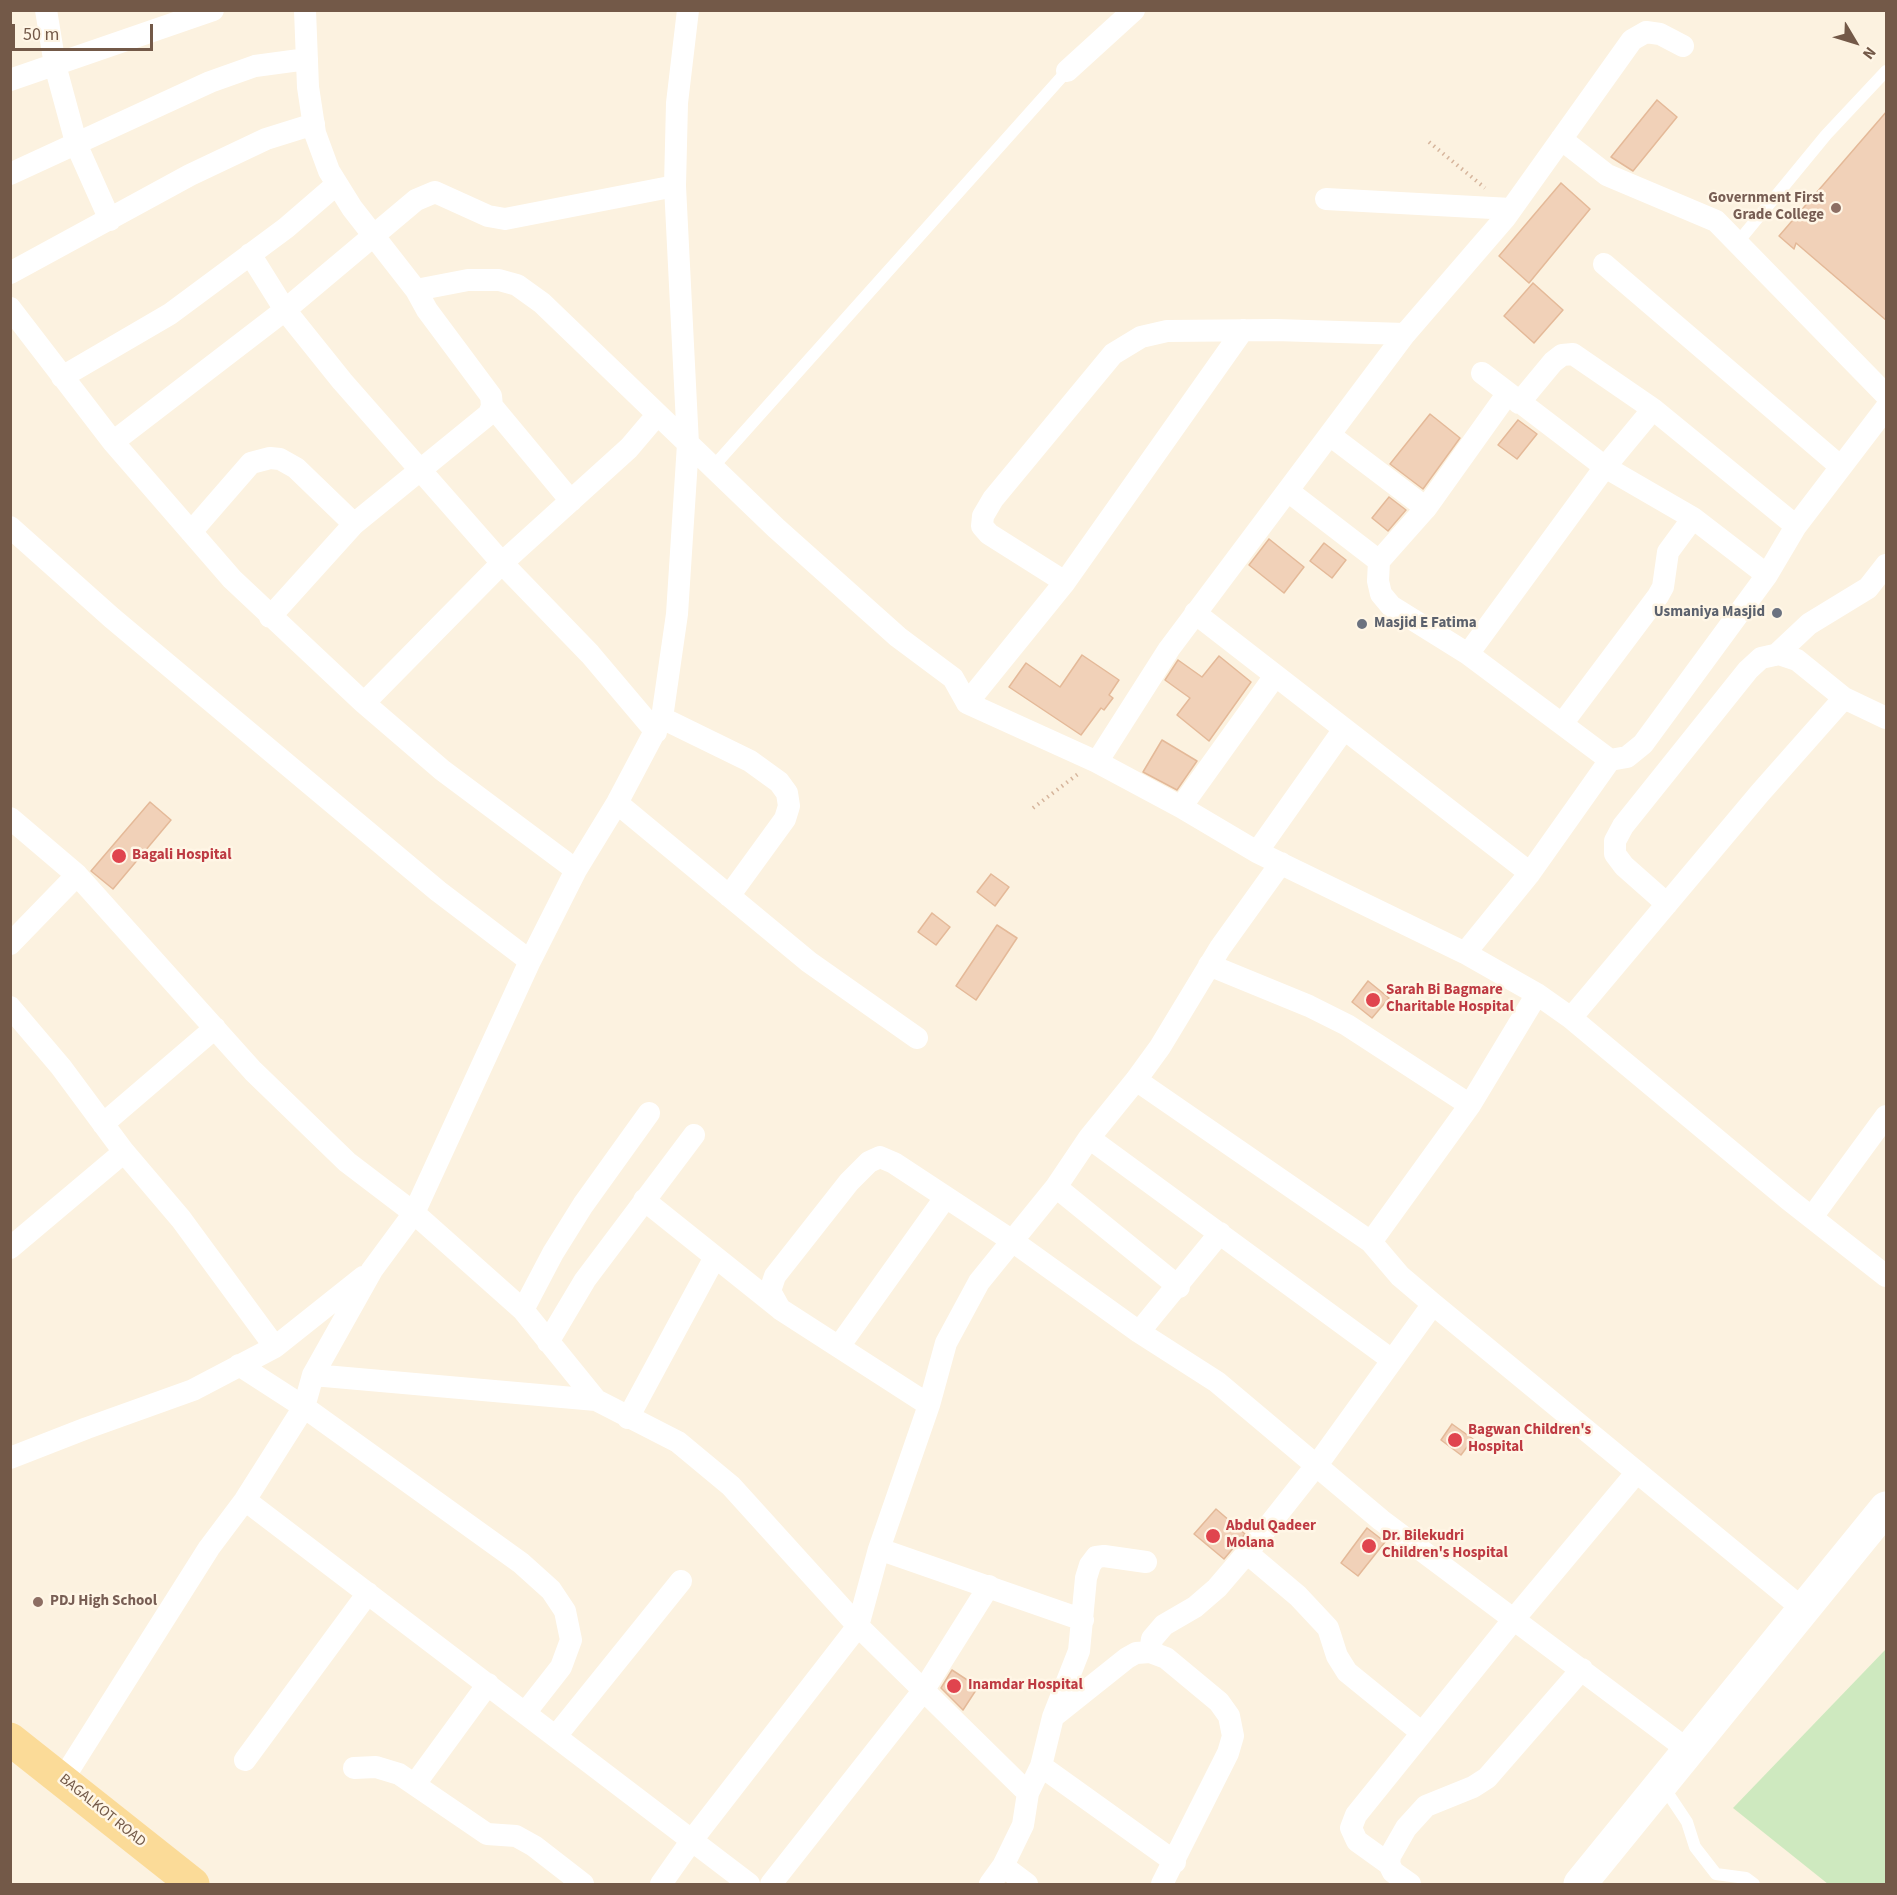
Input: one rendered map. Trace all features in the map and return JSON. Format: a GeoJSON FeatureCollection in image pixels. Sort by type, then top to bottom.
{"type":"FeatureCollection","features":[{"type":"Feature","properties":{"kind":"main road","name":"BAGALKOT ROAD"},"geometry":{"type":"LineString","coordinates":[[10,1739],[194,1884]]}},
{"type":"Feature","properties":{"kind":"street"},"geometry":{"type":"LineString","coordinates":[[46,10],[55,65],[77,146],[110,220]]}},
{"type":"Feature","properties":{"kind":"street"},"geometry":{"type":"LineString","coordinates":[[10,80],[213,10]]}},
{"type":"Feature","properties":{"kind":"street"},"geometry":{"type":"LineString","coordinates":[[270,616],[354,524],[489,414],[492,406],[491,396],[329,171],[314,124],[308,87],[305,10]]}},
{"type":"Feature","properties":{"kind":"street"},"geometry":{"type":"LineString","coordinates":[[63,1779],[209,1548],[245,1500],[304,1407],[313,1375],[372,1270],[414,1213],[530,961],[576,870],[617,803],[659,725],[677,614],[688,444],[675,186],[677,103],[688,10]]}},
{"type":"Feature","properties":{"kind":"street"},"geometry":{"type":"LineString","coordinates":[[1068,71],[1134,10]]}},
{"type":"Feature","properties":{"kind":"street"},"geometry":{"type":"LineString","coordinates":[[1097,762],[1169,649],[1331,436],[1405,334],[1511,209],[1632,40],[1646,32],[1660,34],[1683,46]]}},
{"type":"Feature","properties":{"kind":"street"},"geometry":{"type":"LineString","coordinates":[[10,174],[77,146],[210,82],[255,66],[307,59]]}},
{"type":"Feature","properties":{"kind":"street"},"geometry":{"type":"LineString","coordinates":[[10,273],[190,175],[266,139],[314,124]]}},
{"type":"Feature","properties":{"kind":"street"},"geometry":{"type":"LineString","coordinates":[[1561,139],[1607,175],[1716,221],[1887,395]]}},
{"type":"Feature","properties":{"kind":"street"},"geometry":{"type":"LineString","coordinates":[[62,377],[170,314],[337,184]]}},
{"type":"Feature","properties":{"kind":"street"},"geometry":{"type":"LineString","coordinates":[[113,442],[285,310],[416,200],[435,192],[488,216],[505,219],[675,186]]}},
{"type":"Feature","properties":{"kind":"street"},"geometry":{"type":"LineString","coordinates":[[1326,199],[1511,209]]}},
{"type":"Feature","properties":{"kind":"street"},"geometry":{"type":"LineString","coordinates":[[250,254],[285,310],[342,381],[502,563],[659,725],[750,761],[779,782],[788,793],[789,806],[785,819],[729,896]]}},
{"type":"Feature","properties":{"kind":"street"},"geometry":{"type":"LineString","coordinates":[[1604,264],[1840,467]]}},
{"type":"Feature","properties":{"kind":"street"},"geometry":{"type":"LineString","coordinates":[[416,291],[468,280],[498,280],[517,285],[542,303],[712,468],[898,637],[953,678],[967,703],[1097,762],[1181,807],[1257,852],[1466,953],[1537,994],[1572,1018],[1812,1217],[1887,1276]]}},
{"type":"Feature","properties":{"kind":"street"},"geometry":{"type":"LineString","coordinates":[[10,309],[113,442],[232,579],[364,703],[442,770],[576,870]]}},
{"type":"Feature","properties":{"kind":"street"},"geometry":{"type":"LineString","coordinates":[[967,703],[1065,582],[1243,330]]}},
{"type":"Feature","properties":{"kind":"street"},"geometry":{"type":"LineString","coordinates":[[1065,582],[989,534],[982,526],[983,516],[993,498],[1113,354],[1141,337],[1167,331],[1243,330],[1405,334]]}},
{"type":"Feature","properties":{"kind":"street"},"geometry":{"type":"LineString","coordinates":[[1610,760],[1468,654],[1391,606],[1381,594],[1378,581],[1379,561],[1426,508],[1513,398],[1562,355],[1573,354],[1653,409],[1796,525]]}},
{"type":"Feature","properties":{"kind":"street"},"geometry":{"type":"LineString","coordinates":[[1482,373],[1605,467],[1693,518],[1767,574]]}},
{"type":"Feature","properties":{"kind":"street"},"geometry":{"type":"LineString","coordinates":[[492,406],[571,501]]}},
{"type":"Feature","properties":{"kind":"street"},"geometry":{"type":"LineString","coordinates":[[1466,953],[1530,873],[1610,760],[1627,757],[1643,744],[1767,574],[1796,525],[1887,408]]}},
{"type":"Feature","properties":{"kind":"street"},"geometry":{"type":"LineString","coordinates":[[1468,654],[1605,467],[1653,409]]}},
{"type":"Feature","properties":{"kind":"street"},"geometry":{"type":"LineString","coordinates":[[364,703],[502,563],[629,447],[657,415]]}},
{"type":"Feature","properties":{"kind":"street"},"geometry":{"type":"LineString","coordinates":[[1331,436],[1426,508]]}},
{"type":"Feature","properties":{"kind":"street"},"geometry":{"type":"LineString","coordinates":[[191,532],[251,463],[270,458],[280,459],[296,468],[354,524]]}},
{"type":"Feature","properties":{"kind":"street"},"geometry":{"type":"LineString","coordinates":[[1288,491],[1379,561]]}},
{"type":"Feature","properties":{"kind":"street"},"geometry":{"type":"LineString","coordinates":[[1562,724],[1658,596],[1663,587],[1668,552],[1693,518]]}},
{"type":"Feature","properties":{"kind":"street"},"geometry":{"type":"LineString","coordinates":[[10,527],[112,618],[420,876],[530,961]]}},
{"type":"Feature","properties":{"kind":"street"},"geometry":{"type":"LineString","coordinates":[[1776,655],[1809,624],[1868,588],[1887,565]]}},
{"type":"Feature","properties":{"kind":"street"},"geometry":{"type":"LineString","coordinates":[[1196,614],[1530,873]]}},
{"type":"Feature","properties":{"kind":"street"},"geometry":{"type":"LineString","coordinates":[[1667,904],[1624,866],[1615,854],[1615,842],[1623,826],[1748,670],[1761,658],[1776,655],[1797,660],[1844,698],[1887,718]]}},
{"type":"Feature","properties":{"kind":"street"},"geometry":{"type":"LineString","coordinates":[[1181,807],[1275,676]]}},
{"type":"Feature","properties":{"kind":"street"},"geometry":{"type":"LineString","coordinates":[[1572,1018],[1760,793],[1844,698]]}},
{"type":"Feature","properties":{"kind":"street"},"geometry":{"type":"LineString","coordinates":[[1257,852],[1344,729]]}},
{"type":"Feature","properties":{"kind":"street"},"geometry":{"type":"LineString","coordinates":[[617,803],[809,962],[917,1038]]}},
{"type":"Feature","properties":{"kind":"street"},"geometry":{"type":"LineString","coordinates":[[10,818],[77,874],[253,1071],[347,1162],[414,1213],[523,1310],[596,1400],[678,1442],[731,1486],[858,1626],[1028,1793]]}},
{"type":"Feature","properties":{"kind":"street"},"geometry":{"type":"LineString","coordinates":[[661,1884],[692,1840],[858,1626],[879,1549],[930,1405],[946,1343],[979,1282],[1056,1187],[1089,1138],[1160,1047],[1209,965],[1281,864]]}},
{"type":"Feature","properties":{"kind":"street"},"geometry":{"type":"LineString","coordinates":[[10,944],[77,874]]}},
{"type":"Feature","properties":{"kind":"street"},"geometry":{"type":"LineString","coordinates":[[1209,965],[1309,1006],[1347,1025],[1470,1105]]}},
{"type":"Feature","properties":{"kind":"street"},"geometry":{"type":"LineString","coordinates":[[1371,1242],[1470,1105],[1537,994]]}},
{"type":"Feature","properties":{"kind":"street"},"geometry":{"type":"LineString","coordinates":[[10,1007],[124,1152],[181,1219],[275,1347]]}},
{"type":"Feature","properties":{"kind":"street"},"geometry":{"type":"LineString","coordinates":[[103,1124],[215,1028]]}},
{"type":"Feature","properties":{"kind":"street"},"geometry":{"type":"LineString","coordinates":[[1136,1080],[1371,1242],[1400,1276],[1803,1609]]}},
{"type":"Feature","properties":{"kind":"street"},"geometry":{"type":"LineString","coordinates":[[523,1310],[553,1253],[649,1113]]}},
{"type":"Feature","properties":{"kind":"street"},"geometry":{"type":"LineString","coordinates":[[1812,1217],[1884,1123]]}},
{"type":"Feature","properties":{"kind":"street"},"geometry":{"type":"LineString","coordinates":[[548,1342],[585,1280],[694,1135]]}},
{"type":"Feature","properties":{"kind":"street"},"geometry":{"type":"LineString","coordinates":[[1089,1138],[1392,1360]]}},
{"type":"Feature","properties":{"kind":"street"},"geometry":{"type":"LineString","coordinates":[[10,1248],[124,1152]]}},
{"type":"Feature","properties":{"kind":"street"},"geometry":{"type":"LineString","coordinates":[[780,1309],[770,1291],[776,1276],[849,1182],[869,1162],[880,1157],[894,1163],[1011,1240],[1139,1332],[1217,1382],[1381,1520],[1688,1750]]}},
{"type":"Feature","properties":{"kind":"street"},"geometry":{"type":"LineString","coordinates":[[1056,1187],[1179,1287]]}},
{"type":"Feature","properties":{"kind":"street"},"geometry":{"type":"LineString","coordinates":[[840,1346],[945,1198]]}},
{"type":"Feature","properties":{"kind":"street"},"geometry":{"type":"LineString","coordinates":[[644,1200],[780,1309],[930,1405]]}},
{"type":"Feature","properties":{"kind":"street"},"geometry":{"type":"LineString","coordinates":[[1139,1332],[1179,1287],[1220,1233]]}},
{"type":"Feature","properties":{"kind":"street"},"geometry":{"type":"LineString","coordinates":[[628,1418],[715,1257]]}},
{"type":"Feature","properties":{"kind":"street"},"geometry":{"type":"LineString","coordinates":[[10,1458],[193,1390],[275,1347],[372,1270]]}},
{"type":"Feature","properties":{"kind":"street"},"geometry":{"type":"LineString","coordinates":[[1150,1652],[1152,1639],[1164,1625],[1203,1601],[1247,1553],[1316,1465],[1433,1304]]}},
{"type":"Feature","properties":{"kind":"street"},"geometry":{"type":"LineString","coordinates":[[239,1365],[304,1407],[521,1563],[551,1590],[565,1611],[570,1640],[561,1667],[525,1713]]}},
{"type":"Feature","properties":{"kind":"street"},"geometry":{"type":"LineString","coordinates":[[313,1375],[596,1400]]}},
{"type":"Feature","properties":{"kind":"street"},"geometry":{"type":"LineString","coordinates":[[1410,1884],[1394,1872],[1389,1864],[1357,1841],[1351,1828],[1356,1815],[1514,1619],[1637,1472]]}},
{"type":"Feature","properties":{"kind":"street"},"geometry":{"type":"LineString","coordinates":[[245,1500],[749,1884]]}},
{"type":"Feature","properties":{"kind":"street"},"geometry":{"type":"LineString","coordinates":[[1580,1884],[1887,1508]]}},
{"type":"Feature","properties":{"kind":"street"},"geometry":{"type":"LineString","coordinates":[[879,1549],[1083,1620]]}},
{"type":"Feature","properties":{"kind":"street"},"geometry":{"type":"LineString","coordinates":[[1247,1553],[1298,1596],[1328,1628],[1337,1656],[1347,1672],[1422,1733]]}},
{"type":"Feature","properties":{"kind":"street"},"geometry":{"type":"LineString","coordinates":[[1027,1884],[997,1875],[1023,1825],[1028,1793],[1041,1766],[1053,1717],[1079,1651],[1086,1578],[1096,1557],[1146,1562]]}},
{"type":"Feature","properties":{"kind":"street"},"geometry":{"type":"LineString","coordinates":[[556,1737],[681,1581]]}},
{"type":"Feature","properties":{"kind":"street"},"geometry":{"type":"LineString","coordinates":[[771,1884],[923,1691],[989,1586]]}},
{"type":"Feature","properties":{"kind":"street"},"geometry":{"type":"LineString","coordinates":[[245,1760],[368,1593]]}},
{"type":"Feature","properties":{"kind":"street"},"geometry":{"type":"LineString","coordinates":[[1053,1717],[1127,1658],[1136,1653],[1150,1652],[1166,1659],[1219,1702],[1229,1716],[1233,1736],[1228,1753],[1176,1862],[1162,1884]]}},
{"type":"Feature","properties":{"kind":"street"},"geometry":{"type":"LineString","coordinates":[[1389,1864],[1390,1856],[1406,1828],[1426,1806],[1487,1778],[1582,1669]]}},
{"type":"Feature","properties":{"kind":"street"},"geometry":{"type":"LineString","coordinates":[[415,1784],[488,1684]]}},
{"type":"Feature","properties":{"kind":"street"},"geometry":{"type":"LineString","coordinates":[[1041,1766],[1176,1862]]}},
{"type":"Feature","properties":{"kind":"street"},"geometry":{"type":"LineString","coordinates":[[354,1768],[376,1767],[399,1774],[487,1834],[516,1836],[534,1846],[583,1884]]}},
{"type":"Feature","properties":{"kind":"lane"},"geometry":{"type":"LineString","coordinates":[[712,468],[1068,71]]}},
{"type":"Feature","properties":{"kind":"lane"},"geometry":{"type":"LineString","coordinates":[[1738,242],[1826,135],[1887,71]]}},
{"type":"Feature","properties":{"kind":"lane"},"geometry":{"type":"LineString","coordinates":[[1661,1783],[1687,1822],[1695,1847],[1716,1874],[1746,1878],[1754,1884]]}},
{"type":"Feature","properties":{"kind":"path"},"geometry":{"type":"LineString","coordinates":[[1429,142],[1511,209]]}},
{"type":"Feature","properties":{"kind":"path"},"geometry":{"type":"LineString","coordinates":[[1033,808],[1097,762]]}},
{"type":"Feature","properties":{"kind":"green space"},"geometry":{"type":"Polygon","coordinates":[[[1886,1649],[1886,1884],[1828,1884],[1733,1808],[1886,1649]]]}},
{"type":"Feature","properties":{"kind":"building"},"geometry":{"type":"Polygon","coordinates":[[[1657,100],[1677,117],[1633,171],[1611,157],[1657,100]]]}},
{"type":"Feature","properties":{"kind":"building"},"geometry":{"type":"Polygon","coordinates":[[[1887,111],[1887,321],[1796,243],[1794,249],[1779,236],[1887,111]]]}},
{"type":"Feature","properties":{"kind":"building"},"geometry":{"type":"Polygon","coordinates":[[[1561,183],[1590,209],[1529,283],[1499,256],[1561,183]]]}},
{"type":"Feature","properties":{"kind":"building"},"geometry":{"type":"Polygon","coordinates":[[[1533,283],[1563,310],[1534,343],[1504,316],[1533,283]]]}},
{"type":"Feature","properties":{"kind":"building"},"geometry":{"type":"Polygon","coordinates":[[[1430,414],[1460,438],[1423,489],[1390,464],[1430,414]]]}},
{"type":"Feature","properties":{"kind":"building"},"geometry":{"type":"Polygon","coordinates":[[[1518,420],[1537,434],[1517,459],[1498,445],[1518,420]]]}},
{"type":"Feature","properties":{"kind":"building"},"geometry":{"type":"Polygon","coordinates":[[[1389,497],[1406,510],[1388,531],[1372,518],[1389,497]]]}},
{"type":"Feature","properties":{"kind":"building"},"geometry":{"type":"Polygon","coordinates":[[[1269,539],[1304,567],[1284,593],[1249,565],[1269,539]]]}},
{"type":"Feature","properties":{"kind":"building"},"geometry":{"type":"Polygon","coordinates":[[[1324,543],[1346,560],[1332,578],[1310,561],[1324,543]]]}},
{"type":"Feature","properties":{"kind":"building"},"geometry":{"type":"Polygon","coordinates":[[[1082,655],[1119,680],[1109,695],[1113,698],[1104,710],[1101,708],[1081,735],[1009,687],[1026,663],[1060,687],[1082,655]]]}},
{"type":"Feature","properties":{"kind":"building"},"geometry":{"type":"Polygon","coordinates":[[[1219,656],[1251,682],[1209,741],[1177,715],[1190,698],[1165,680],[1178,660],[1202,677],[1219,656]]]}},
{"type":"Feature","properties":{"kind":"building"},"geometry":{"type":"Polygon","coordinates":[[[1162,740],[1197,761],[1177,790],[1143,772],[1162,740]]]}},
{"type":"Feature","properties":{"kind":"building"},"geometry":{"type":"Polygon","coordinates":[[[150,802],[171,820],[113,889],[91,871],[150,802]]]}},
{"type":"Feature","properties":{"kind":"building"},"geometry":{"type":"Polygon","coordinates":[[[991,874],[1009,887],[995,906],[977,892],[991,874]]]}},
{"type":"Feature","properties":{"kind":"building"},"geometry":{"type":"Polygon","coordinates":[[[932,913],[950,927],[936,945],[918,932],[932,913]]]}},
{"type":"Feature","properties":{"kind":"building"},"geometry":{"type":"Polygon","coordinates":[[[997,925],[1017,938],[976,1000],[956,986],[997,925]]]}},
{"type":"Feature","properties":{"kind":"building"},"geometry":{"type":"Polygon","coordinates":[[[1368,981],[1389,998],[1372,1018],[1352,1002],[1368,981]]]}},
{"type":"Feature","properties":{"kind":"building"},"geometry":{"type":"Polygon","coordinates":[[[1452,1424],[1473,1439],[1461,1455],[1441,1440],[1452,1424]]]}},
{"type":"Feature","properties":{"kind":"building"},"geometry":{"type":"Polygon","coordinates":[[[1216,1509],[1245,1534],[1224,1559],[1194,1534],[1216,1509]]]}},
{"type":"Feature","properties":{"kind":"building"},"geometry":{"type":"Polygon","coordinates":[[[1367,1528],[1385,1542],[1358,1576],[1341,1563],[1367,1528]]]}},
{"type":"Feature","properties":{"kind":"building"},"geometry":{"type":"Polygon","coordinates":[[[952,1670],[978,1687],[963,1710],[941,1688],[952,1670]]]}},
{"type":"Feature","properties":{"kind":"place","name":"Government First Grade College"},"geometry":{"type":"Point","coordinates":[1836,208]}},
{"type":"Feature","properties":{"kind":"place","name":"Usmaniya Masjid"},"geometry":{"type":"Point","coordinates":[1777,613]}},
{"type":"Feature","properties":{"kind":"place","name":"Masjid E Fatima"},"geometry":{"type":"Point","coordinates":[1362,624]}},
{"type":"Feature","properties":{"kind":"place","name":"Bagali Hospital"},"geometry":{"type":"Point","coordinates":[119,856]}},
{"type":"Feature","properties":{"kind":"place","name":"Sarah Bi Bagmare Charitable Hospital"},"geometry":{"type":"Point","coordinates":[1373,1000]}},
{"type":"Feature","properties":{"kind":"place","name":"Bagwan Children's Hospital"},"geometry":{"type":"Point","coordinates":[1455,1440]}},
{"type":"Feature","properties":{"kind":"place","name":"Abdul Qadeer Molana"},"geometry":{"type":"Point","coordinates":[1213,1536]}},
{"type":"Feature","properties":{"kind":"place","name":"Dr. Bilekudri Children's Hospital"},"geometry":{"type":"Point","coordinates":[1369,1546]}},
{"type":"Feature","properties":{"kind":"place","name":"PDJ High School"},"geometry":{"type":"Point","coordinates":[38,1602]}},
{"type":"Feature","properties":{"kind":"place","name":"Inamdar Hospital"},"geometry":{"type":"Point","coordinates":[954,1686]}}]}
